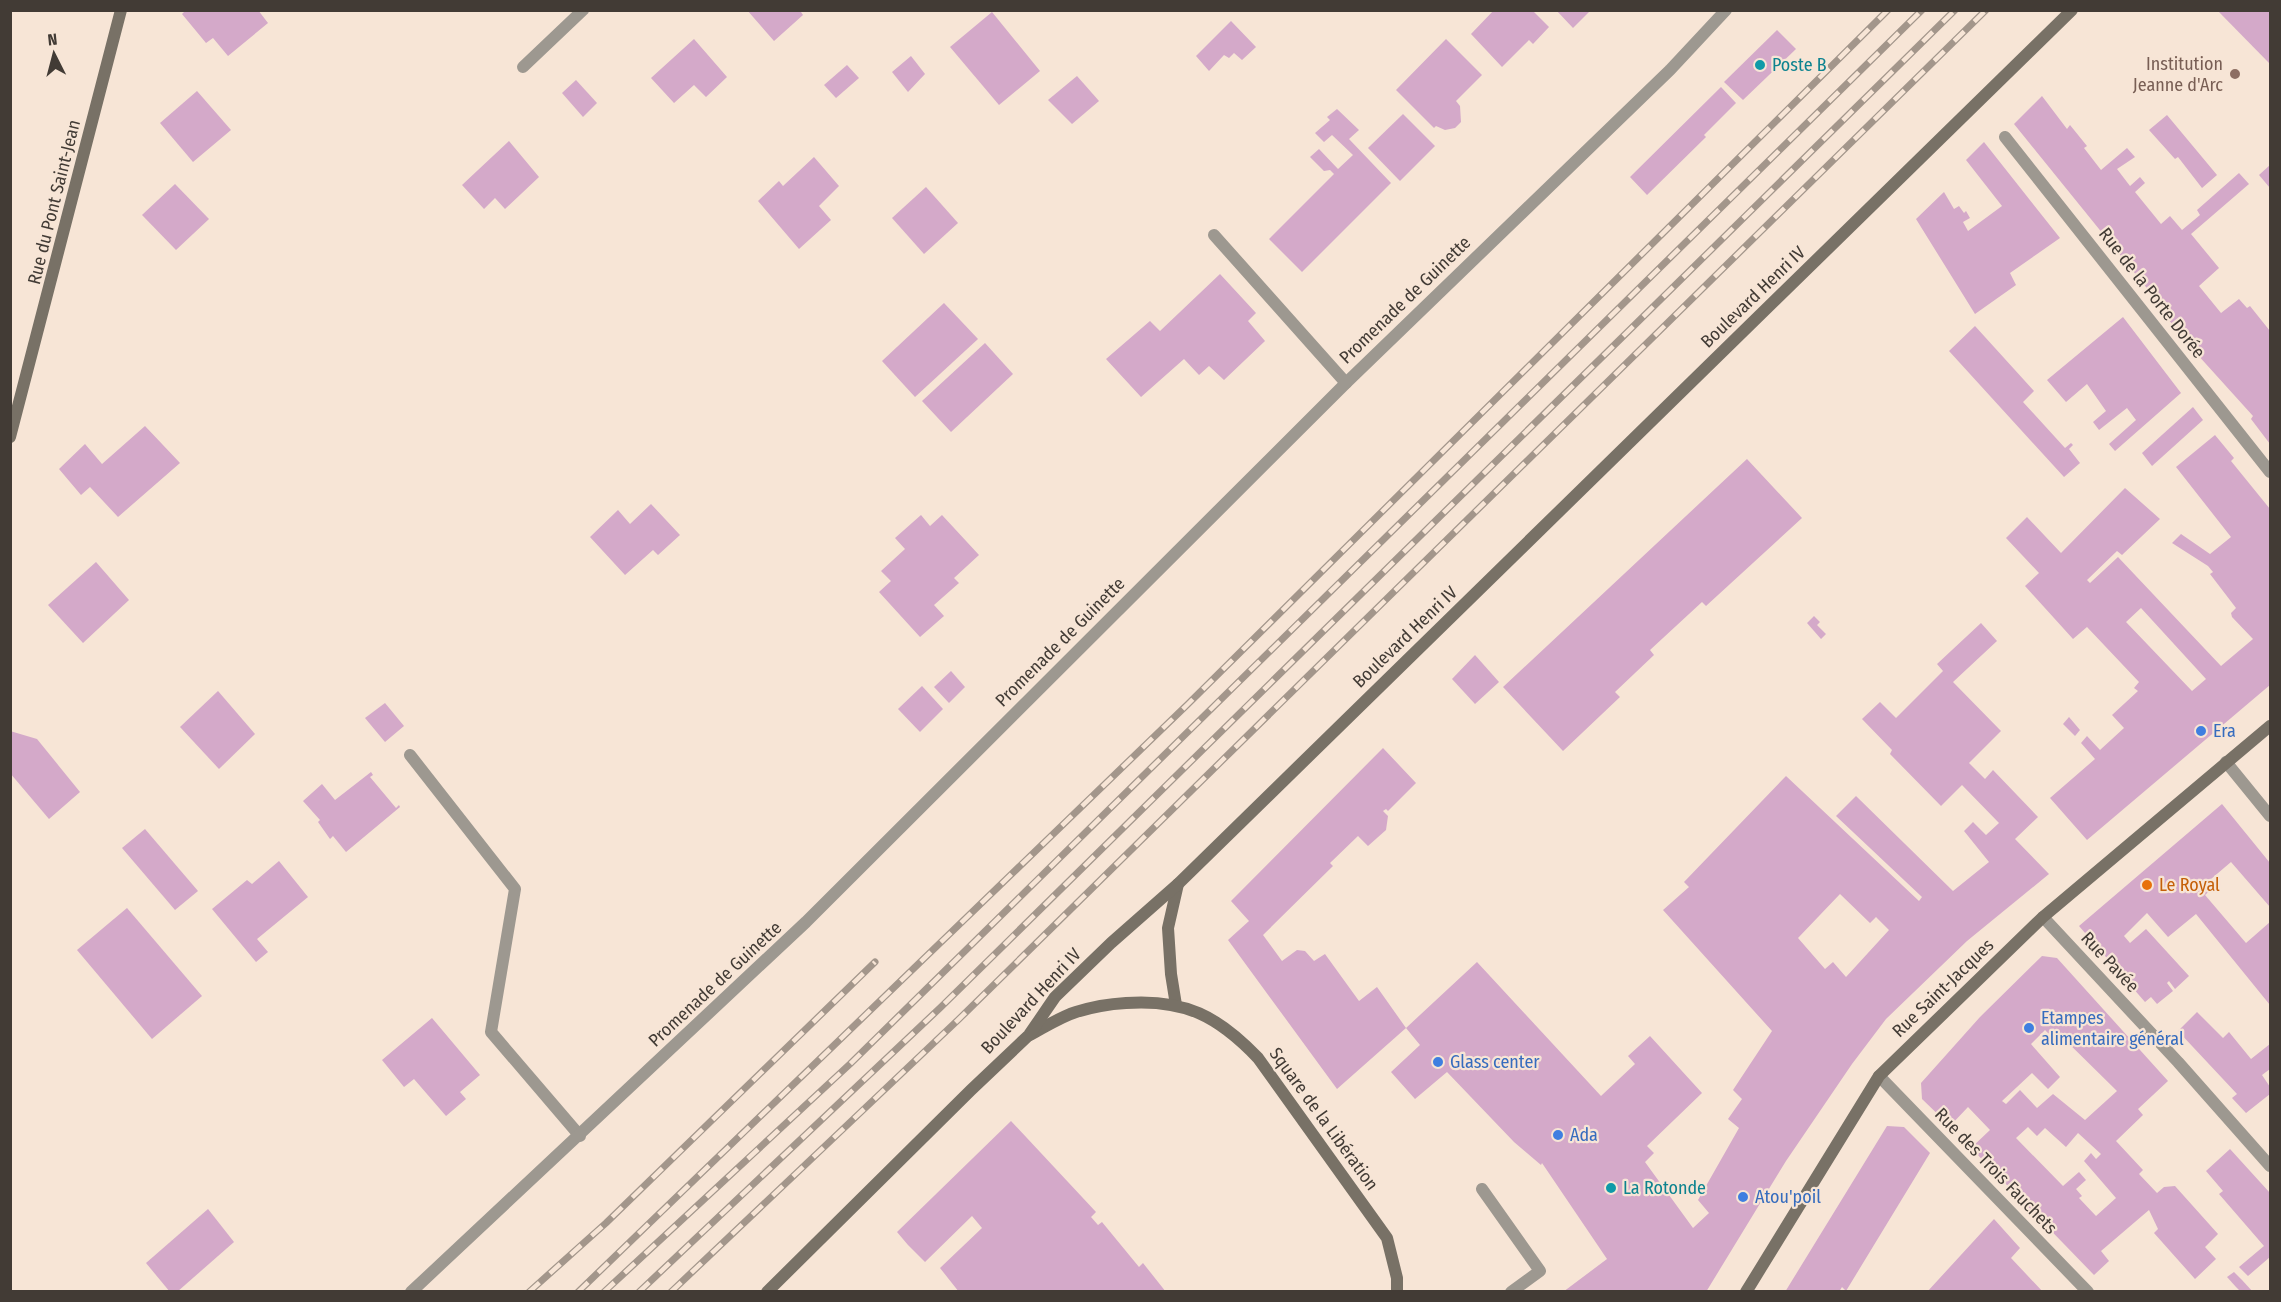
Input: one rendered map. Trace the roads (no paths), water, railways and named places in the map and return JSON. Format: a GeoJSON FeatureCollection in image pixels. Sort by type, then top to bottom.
{"type":"FeatureCollection","features":[{"type":"Feature","properties":{"kind":"street","name":"Rue du Pont Saint-Jean"},"geometry":{"type":"LineString","coordinates":[[10,437],[121,10]]}},
{"type":"Feature","properties":{"kind":"street"},"geometry":{"type":"LineString","coordinates":[[523,67],[584,10]]}},
{"type":"Feature","properties":{"kind":"street","name":"Promenade de Guinette"},"geometry":{"type":"LineString","coordinates":[[411,1292],[806,922],[1346,383],[1670,70],[1726,10]]}},
{"type":"Feature","properties":{"kind":"street","name":"Boulevard Henri IV"},"geometry":{"type":"LineString","coordinates":[[767,1292],[1029,1035],[1055,997],[1111,943],[1178,884],[2072,10]]}},
{"type":"Feature","properties":{"kind":"street","name":"Rue de la Porte Dorée"},"geometry":{"type":"LineString","coordinates":[[2005,137],[2271,472]]}},
{"type":"Feature","properties":{"kind":"street"},"geometry":{"type":"LineString","coordinates":[[1214,235],[1346,383]]}},
{"type":"Feature","properties":{"kind":"street","name":"Rue Saint-Jacques"},"geometry":{"type":"LineString","coordinates":[[1746,1292],[1879,1076],[2043,917],[2271,726]]}},
{"type":"Feature","properties":{"kind":"street"},"geometry":{"type":"LineString","coordinates":[[410,755],[515,889],[491,1032],[579,1136]]}},
{"type":"Feature","properties":{"kind":"street"},"geometry":{"type":"LineString","coordinates":[[2226,762],[2271,816]]}},
{"type":"Feature","properties":{"kind":"street"},"geometry":{"type":"LineString","coordinates":[[1176,1005],[1168,928],[1178,884]]}},
{"type":"Feature","properties":{"kind":"street","name":"Rue Pavée"},"geometry":{"type":"LineString","coordinates":[[2043,917],[2271,1166]]}},
{"type":"Feature","properties":{"kind":"street","name":"Square de la Libération"},"geometry":{"type":"LineString","coordinates":[[1029,1035],[1075,1012],[1109,1004],[1153,1001],[1176,1005],[1209,1017],[1239,1039],[1258,1058],[1387,1238],[1397,1278],[1397,1292]]}},
{"type":"Feature","properties":{"kind":"street","name":"Rue des Trois Fauchets"},"geometry":{"type":"LineString","coordinates":[[1879,1076],[2088,1292]]}},
{"type":"Feature","properties":{"kind":"street"},"geometry":{"type":"LineString","coordinates":[[1482,1190],[1540,1271],[1511,1292]]}},
{"type":"Feature","properties":{"kind":"railway"},"geometry":{"type":"LineString","coordinates":[[578,1292],[1188,704],[1888,10]]}},
{"type":"Feature","properties":{"kind":"railway"},"geometry":{"type":"LineString","coordinates":[[604,1292],[850,1064],[1922,10]]}},
{"type":"Feature","properties":{"kind":"railway"},"geometry":{"type":"LineString","coordinates":[[639,1292],[941,1007],[1955,10]]}},
{"type":"Feature","properties":{"kind":"railway"},"geometry":{"type":"LineString","coordinates":[[671,1292],[959,1019],[1986,10]]}},
{"type":"Feature","properties":{"kind":"railway"},"geometry":{"type":"LineString","coordinates":[[529,1292],[606,1223],[875,962]]}},
{"type":"Feature","properties":{"kind":"place","name":"Poste B"},"geometry":{"type":"Point","coordinates":[1760,65]}},
{"type":"Feature","properties":{"kind":"place","name":"Institution Jeanne d'Arc"},"geometry":{"type":"Point","coordinates":[2235,74]}},
{"type":"Feature","properties":{"kind":"place","name":"Era"},"geometry":{"type":"Point","coordinates":[2201,731]}},
{"type":"Feature","properties":{"kind":"place","name":"Le Royal"},"geometry":{"type":"Point","coordinates":[2147,885]}},
{"type":"Feature","properties":{"kind":"place","name":"Etampes alimentaire général"},"geometry":{"type":"Point","coordinates":[2029,1028]}},
{"type":"Feature","properties":{"kind":"place","name":"Glass center"},"geometry":{"type":"Point","coordinates":[1438,1062]}},
{"type":"Feature","properties":{"kind":"place","name":"Ada"},"geometry":{"type":"Point","coordinates":[1558,1135]}},
{"type":"Feature","properties":{"kind":"place","name":"La Rotonde"},"geometry":{"type":"Point","coordinates":[1611,1188]}},
{"type":"Feature","properties":{"kind":"place","name":"Atou'poil"},"geometry":{"type":"Point","coordinates":[1743,1197]}}]}
